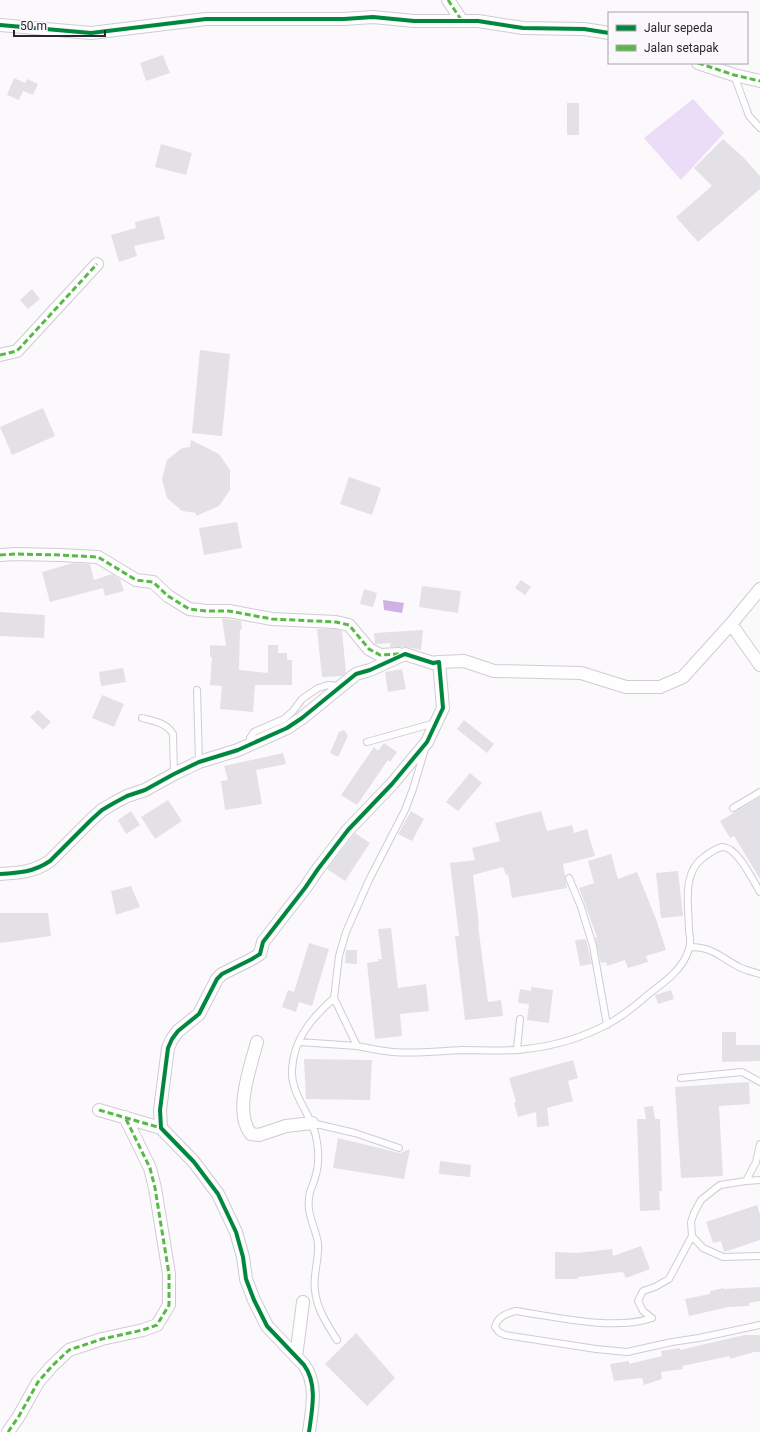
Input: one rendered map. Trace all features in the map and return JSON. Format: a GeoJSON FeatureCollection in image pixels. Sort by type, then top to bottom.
{"type":"FeatureCollection","features":[{"type":"Feature","properties":{"kind":"street"},"geometry":{"type":"LineString","coordinates":[[448,0],[462,21]]}},
{"type":"Feature","properties":{"kind":"street"},"geometry":{"type":"LineString","coordinates":[[0,25],[91,33],[206,19],[344,19],[373,17],[414,21],[478,21],[523,28],[584,29],[608,33]]}},
{"type":"Feature","properties":{"kind":"street"},"geometry":{"type":"LineString","coordinates":[[701,64],[734,75],[760,81]]}},
{"type":"Feature","properties":{"kind":"street"},"geometry":{"type":"LineString","coordinates":[[0,355],[17,351],[97,264]]}},
{"type":"Feature","properties":{"kind":"street"},"geometry":{"type":"LineString","coordinates":[[0,556],[16,554],[98,557],[136,580],[153,582],[168,596],[190,609],[229,611],[272,619],[349,624],[369,649],[380,655],[405,654],[433,663],[464,661],[494,671],[581,673],[626,687],[660,687],[683,677],[732,624],[760,589]]}},
{"type":"Feature","properties":{"kind":"street"},"geometry":{"type":"LineString","coordinates":[[732,624],[760,665]]}},
{"type":"Feature","properties":{"kind":"street"},"geometry":{"type":"LineString","coordinates":[[0,874],[18,873],[43,866],[102,810],[127,796],[145,790],[199,762],[238,750],[287,728],[302,718],[339,686],[356,674],[370,670],[405,654]]}},
{"type":"Feature","properties":{"kind":"street"},"geometry":{"type":"LineString","coordinates":[[160,1128],[160,1110],[164,1075],[168,1048],[172,1039],[178,1031],[199,1014],[217,979],[222,974],[260,954],[263,942],[306,888],[318,869],[348,830],[392,784],[427,742],[443,708],[439,662]]}},
{"type":"Feature","properties":{"kind":"street"},"geometry":{"type":"LineString","coordinates":[[257,1042],[244,1090],[247,1129],[251,1134],[259,1135],[286,1126],[312,1123]]}},
{"type":"Feature","properties":{"kind":"street"},"geometry":{"type":"LineString","coordinates":[[98,1110],[160,1128],[194,1162],[218,1194],[236,1232],[243,1257],[246,1279],[254,1300],[267,1326],[309,1371],[312,1381],[312,1412],[309,1432]]}},
{"type":"Feature","properties":{"kind":"street"},"geometry":{"type":"LineString","coordinates":[[8,1432],[19,1416],[38,1382],[69,1350],[102,1339],[143,1330],[157,1325],[169,1305],[169,1274],[155,1188],[150,1168],[125,1117]]}},
{"type":"Feature","properties":{"kind":"street"},"geometry":{"type":"LineString","coordinates":[[296,1357],[303,1302]]}},
{"type":"Feature","properties":{"kind":"lane"},"geometry":{"type":"LineString","coordinates":[[734,75],[749,116],[760,128]]}},
{"type":"Feature","properties":{"kind":"lane"},"geometry":{"type":"LineString","coordinates":[[197,690],[199,762]]}},
{"type":"Feature","properties":{"kind":"lane"},"geometry":{"type":"LineString","coordinates":[[142,718],[164,725],[170,729],[173,734],[174,774]]}},
{"type":"Feature","properties":{"kind":"lane"},"geometry":{"type":"LineString","coordinates":[[367,742],[436,723]]}},
{"type":"Feature","properties":{"kind":"lane"},"geometry":{"type":"LineString","coordinates":[[357,1046],[334,998],[338,956],[342,942],[369,880],[405,810],[427,742]]}},
{"type":"Feature","properties":{"kind":"lane"},"geometry":{"type":"LineString","coordinates":[[733,808],[760,792]]}},
{"type":"Feature","properties":{"kind":"lane"},"geometry":{"type":"LineString","coordinates":[[299,1042],[357,1046],[386,1051],[411,1053],[446,1050],[518,1049],[550,1045],[565,1041],[606,1025],[630,1010],[670,978],[682,964],[690,947],[689,878],[692,870],[703,858],[718,848],[727,848],[735,853],[741,860],[760,892]]}},
{"type":"Feature","properties":{"kind":"lane"},"geometry":{"type":"LineString","coordinates":[[569,878],[581,907],[594,946],[606,1025]]}},
{"type":"Feature","properties":{"kind":"lane"},"geometry":{"type":"LineString","coordinates":[[690,947],[701,947],[724,957],[740,968],[760,974]]}},
{"type":"Feature","properties":{"kind":"lane"},"geometry":{"type":"LineString","coordinates":[[334,998],[311,1020],[299,1042],[293,1059],[292,1079],[298,1096],[315,1130],[319,1156],[318,1168],[310,1192],[309,1204],[310,1218],[318,1243],[314,1289],[320,1311],[337,1340]]}},
{"type":"Feature","properties":{"kind":"lane"},"geometry":{"type":"LineString","coordinates":[[518,1049],[520,1019]]}},
{"type":"Feature","properties":{"kind":"lane"},"geometry":{"type":"LineString","coordinates":[[680,1078],[742,1072],[760,1082]]}},
{"type":"Feature","properties":{"kind":"lane"},"geometry":{"type":"LineString","coordinates":[[312,1123],[355,1133],[399,1148]]}},
{"type":"Feature","properties":{"kind":"lane"},"geometry":{"type":"LineString","coordinates":[[746,1181],[756,1162],[760,1144]]}},
{"type":"Feature","properties":{"kind":"lane"},"geometry":{"type":"LineString","coordinates":[[760,1180],[720,1185],[701,1200],[691,1222],[692,1236],[669,1279],[655,1287],[643,1291],[638,1300],[643,1312],[652,1318],[642,1322],[627,1324],[594,1322],[516,1311],[507,1313],[500,1318],[496,1322],[495,1327],[499,1332],[505,1335],[596,1349],[628,1352],[760,1325]]}},
{"type":"Feature","properties":{"kind":"lane"},"geometry":{"type":"LineString","coordinates":[[692,1236],[703,1248],[723,1257],[760,1256]]}},
{"type":"Feature","properties":{"kind":"shaded area"},"geometry":{"type":"Polygon","coordinates":[[[693,99],[724,133],[681,180],[644,138],[693,99]]]}},
{"type":"Feature","properties":{"kind":"shaded area"},"geometry":{"type":"Polygon","coordinates":[[[383,600],[404,603],[402,613],[384,610],[383,600]]]}},
{"type":"Feature","properties":{"kind":"building"},"geometry":{"type":"Polygon","coordinates":[[[163,55],[170,73],[146,81],[140,63],[163,55]]]}},
{"type":"Feature","properties":{"kind":"building"},"geometry":{"type":"Polygon","coordinates":[[[14,78],[25,83],[27,79],[38,84],[33,95],[23,91],[19,100],[7,95],[14,78]]]}},
{"type":"Feature","properties":{"kind":"building"},"geometry":{"type":"Polygon","coordinates":[[[567,103],[579,103],[579,135],[567,135],[567,103]]]}},
{"type":"Feature","properties":{"kind":"building"},"geometry":{"type":"Polygon","coordinates":[[[723,139],[744,158],[760,176],[760,189],[698,242],[676,217],[712,186],[694,168],[723,139]]]}},
{"type":"Feature","properties":{"kind":"building"},"geometry":{"type":"Polygon","coordinates":[[[161,144],[192,153],[186,175],[155,167],[161,144]]]}},
{"type":"Feature","properties":{"kind":"building"},"geometry":{"type":"Polygon","coordinates":[[[159,216],[165,239],[134,246],[137,256],[119,262],[111,235],[136,228],[135,222],[159,216]]]}},
{"type":"Feature","properties":{"kind":"building"},"geometry":{"type":"Polygon","coordinates":[[[32,289],[40,299],[28,309],[20,300],[32,289]]]}},
{"type":"Feature","properties":{"kind":"building"},"geometry":{"type":"Polygon","coordinates":[[[200,350],[230,354],[222,436],[192,433],[200,350]]]}},
{"type":"Feature","properties":{"kind":"building"},"geometry":{"type":"Polygon","coordinates":[[[43,408],[55,436],[12,455],[0,427],[43,408]]]}},
{"type":"Feature","properties":{"kind":"building"},"geometry":{"type":"Polygon","coordinates":[[[191,440],[219,454],[230,470],[230,490],[219,506],[196,516],[196,513],[182,511],[167,498],[162,479],[167,460],[182,448],[190,447],[191,440]]]}},
{"type":"Feature","properties":{"kind":"building"},"geometry":{"type":"Polygon","coordinates":[[[349,477],[381,488],[372,515],[340,504],[349,477]]]}},
{"type":"Feature","properties":{"kind":"building"},"geometry":{"type":"Polygon","coordinates":[[[237,522],[242,548],[204,555],[199,528],[237,522]]]}},
{"type":"Feature","properties":{"kind":"building"},"geometry":{"type":"Polygon","coordinates":[[[73,563],[90,564],[94,580],[112,574],[120,579],[124,591],[105,596],[103,588],[50,602],[42,572],[73,563]]]}},
{"type":"Feature","properties":{"kind":"building"},"geometry":{"type":"Polygon","coordinates":[[[521,580],[531,587],[525,595],[515,588],[521,580]]]}},
{"type":"Feature","properties":{"kind":"building"},"geometry":{"type":"Polygon","coordinates":[[[422,586],[461,591],[458,613],[419,607],[422,586]]]}},
{"type":"Feature","properties":{"kind":"building"},"geometry":{"type":"Polygon","coordinates":[[[364,589],[377,593],[373,607],[360,604],[364,589]]]}},
{"type":"Feature","properties":{"kind":"building"},"geometry":{"type":"Polygon","coordinates":[[[0,612],[45,615],[44,638],[0,636],[0,612]]]}},
{"type":"Feature","properties":{"kind":"building"},"geometry":{"type":"Polygon","coordinates":[[[222,618],[241,621],[242,629],[240,630],[239,670],[268,673],[268,645],[278,645],[278,653],[287,653],[287,660],[292,660],[292,685],[255,685],[253,712],[220,709],[222,686],[210,685],[212,657],[210,657],[210,645],[226,646],[222,618]]]}},
{"type":"Feature","properties":{"kind":"building"},"geometry":{"type":"Polygon","coordinates":[[[317,629],[335,629],[342,631],[346,673],[342,676],[322,677],[317,629]]]}},
{"type":"Feature","properties":{"kind":"building"},"geometry":{"type":"Polygon","coordinates":[[[423,630],[421,650],[407,647],[390,647],[391,643],[375,644],[374,633],[423,630]]]}},
{"type":"Feature","properties":{"kind":"building"},"geometry":{"type":"Polygon","coordinates":[[[123,668],[126,682],[101,686],[99,672],[123,668]]]}},
{"type":"Feature","properties":{"kind":"building"},"geometry":{"type":"Polygon","coordinates":[[[402,669],[406,689],[388,692],[385,672],[402,669]]]}},
{"type":"Feature","properties":{"kind":"building"},"geometry":{"type":"Polygon","coordinates":[[[102,695],[124,704],[114,727],[92,718],[102,695]]]}},
{"type":"Feature","properties":{"kind":"building"},"geometry":{"type":"Polygon","coordinates":[[[38,710],[51,722],[43,730],[30,717],[38,710]]]}},
{"type":"Feature","properties":{"kind":"building"},"geometry":{"type":"Polygon","coordinates":[[[464,720],[494,744],[487,753],[457,729],[464,720]]]}},
{"type":"Feature","properties":{"kind":"building"},"geometry":{"type":"Polygon","coordinates":[[[344,730],[348,736],[338,757],[330,753],[339,732],[344,730]]]}},
{"type":"Feature","properties":{"kind":"building"},"geometry":{"type":"Polygon","coordinates":[[[384,743],[397,752],[390,762],[388,760],[357,805],[341,795],[374,747],[378,751],[384,743]]]}},
{"type":"Feature","properties":{"kind":"building"},"geometry":{"type":"Polygon","coordinates":[[[283,753],[286,764],[256,770],[262,804],[225,810],[221,781],[228,780],[224,766],[283,753]]]}},
{"type":"Feature","properties":{"kind":"building"},"geometry":{"type":"Polygon","coordinates":[[[470,773],[482,783],[458,811],[446,802],[470,773]]]}},
{"type":"Feature","properties":{"kind":"building"},"geometry":{"type":"Polygon","coordinates":[[[760,797],[760,879],[734,836],[730,838],[720,821],[760,797]]]}},
{"type":"Feature","properties":{"kind":"building"},"geometry":{"type":"Polygon","coordinates":[[[168,800],[182,821],[155,839],[141,817],[168,800]]]}},
{"type":"Feature","properties":{"kind":"building"},"geometry":{"type":"Polygon","coordinates":[[[131,811],[140,825],[126,834],[118,820],[131,811]]]}},
{"type":"Feature","properties":{"kind":"building"},"geometry":{"type":"Polygon","coordinates":[[[411,811],[424,819],[412,841],[398,834],[411,811]]]}},
{"type":"Feature","properties":{"kind":"building"},"geometry":{"type":"Polygon","coordinates":[[[541,811],[547,831],[572,825],[574,833],[587,829],[595,856],[563,864],[567,888],[512,898],[508,874],[506,875],[503,867],[473,875],[488,1002],[501,1000],[503,1016],[465,1020],[455,936],[459,936],[450,863],[475,860],[472,848],[500,841],[495,823],[541,811]]]}},
{"type":"Feature","properties":{"kind":"building"},"geometry":{"type":"Polygon","coordinates":[[[355,833],[370,843],[345,881],[327,869],[355,833]]]}},
{"type":"Feature","properties":{"kind":"building"},"geometry":{"type":"Polygon","coordinates":[[[611,854],[618,879],[637,872],[656,919],[666,950],[646,956],[648,962],[628,968],[625,960],[607,966],[606,962],[601,963],[595,937],[597,937],[579,888],[594,883],[588,861],[611,854]]]}},
{"type":"Feature","properties":{"kind":"building"},"geometry":{"type":"Polygon","coordinates":[[[678,871],[683,916],[661,918],[656,873],[678,871]]]}},
{"type":"Feature","properties":{"kind":"building"},"geometry":{"type":"Polygon","coordinates":[[[131,886],[140,907],[116,915],[111,891],[131,886]]]}},
{"type":"Feature","properties":{"kind":"building"},"geometry":{"type":"Polygon","coordinates":[[[0,913],[48,913],[51,936],[0,943],[0,913]]]}},
{"type":"Feature","properties":{"kind":"building"},"geometry":{"type":"Polygon","coordinates":[[[391,928],[398,988],[426,984],[429,1011],[400,1014],[402,1036],[375,1039],[367,963],[382,959],[378,929],[391,928]]]}},
{"type":"Feature","properties":{"kind":"building"},"geometry":{"type":"Polygon","coordinates":[[[586,939],[592,964],[580,966],[575,940],[586,939]]]}},
{"type":"Feature","properties":{"kind":"building"},"geometry":{"type":"Polygon","coordinates":[[[309,943],[329,949],[312,1006],[299,1002],[296,1012],[282,1007],[288,990],[294,992],[309,943]]]}},
{"type":"Feature","properties":{"kind":"building"},"geometry":{"type":"Polygon","coordinates":[[[346,950],[357,950],[357,964],[345,963],[346,950]]]}},
{"type":"Feature","properties":{"kind":"building"},"geometry":{"type":"Polygon","coordinates":[[[531,987],[553,990],[549,1023],[527,1020],[529,1004],[518,1003],[520,989],[531,991],[531,987]]]}},
{"type":"Feature","properties":{"kind":"building"},"geometry":{"type":"Polygon","coordinates":[[[671,990],[674,999],[658,1004],[655,995],[671,990]]]}},
{"type":"Feature","properties":{"kind":"building"},"geometry":{"type":"Polygon","coordinates":[[[722,1032],[736,1032],[736,1045],[760,1045],[760,1061],[722,1062],[722,1032]]]}},
{"type":"Feature","properties":{"kind":"building"},"geometry":{"type":"Polygon","coordinates":[[[304,1059],[372,1060],[370,1100],[306,1099],[304,1059]]]}},
{"type":"Feature","properties":{"kind":"building"},"geometry":{"type":"Polygon","coordinates":[[[573,1060],[578,1078],[568,1081],[573,1101],[547,1108],[549,1126],[537,1127],[536,1112],[518,1117],[514,1103],[516,1102],[509,1078],[573,1060]]]}},
{"type":"Feature","properties":{"kind":"building"},"geometry":{"type":"Polygon","coordinates":[[[749,1082],[750,1104],[719,1106],[723,1176],[681,1178],[675,1087],[749,1082]]]}},
{"type":"Feature","properties":{"kind":"building"},"geometry":{"type":"Polygon","coordinates":[[[653,1106],[655,1119],[660,1119],[662,1191],[659,1191],[660,1210],[640,1211],[637,1119],[646,1119],[644,1107],[653,1106]]]}},
{"type":"Feature","properties":{"kind":"building"},"geometry":{"type":"Polygon","coordinates":[[[338,1138],[400,1153],[410,1149],[404,1179],[333,1168],[338,1138]]]}},
{"type":"Feature","properties":{"kind":"building"},"geometry":{"type":"Polygon","coordinates":[[[440,1161],[471,1165],[470,1177],[439,1174],[440,1161]]]}},
{"type":"Feature","properties":{"kind":"building"},"geometry":{"type":"Polygon","coordinates":[[[757,1205],[760,1215],[760,1240],[724,1252],[721,1241],[713,1243],[706,1222],[757,1205]]]}},
{"type":"Feature","properties":{"kind":"building"},"geometry":{"type":"Polygon","coordinates":[[[641,1246],[650,1269],[626,1278],[623,1272],[578,1277],[578,1279],[555,1279],[555,1252],[577,1253],[612,1249],[613,1256],[641,1246]]]}},
{"type":"Feature","properties":{"kind":"building"},"geometry":{"type":"Polygon","coordinates":[[[760,1287],[760,1301],[749,1303],[749,1306],[728,1307],[689,1316],[685,1299],[710,1294],[710,1291],[724,1288],[760,1287]]]}},
{"type":"Feature","properties":{"kind":"building"},"geometry":{"type":"Polygon","coordinates":[[[356,1333],[395,1378],[367,1406],[325,1364],[356,1333]]]}},
{"type":"Feature","properties":{"kind":"building"},"geometry":{"type":"Polygon","coordinates":[[[744,1335],[760,1335],[760,1352],[754,1352],[730,1359],[730,1356],[682,1366],[683,1369],[661,1372],[662,1379],[644,1385],[642,1378],[614,1381],[610,1364],[629,1361],[629,1364],[662,1356],[661,1351],[680,1348],[680,1350],[744,1335]]]}},
{"type":"Feature","properties":{"kind":"marked path"},"geometry":{"type":"LineString","coordinates":[[448,0],[462,21]]}},
{"type":"Feature","properties":{"kind":"marked path"},"geometry":{"type":"LineString","coordinates":[[701,64],[734,75],[760,81]]}},
{"type":"Feature","properties":{"kind":"marked path"},"geometry":{"type":"LineString","coordinates":[[0,355],[17,351],[97,264]]}},
{"type":"Feature","properties":{"kind":"marked path"},"geometry":{"type":"LineString","coordinates":[[0,555],[16,554],[98,557],[136,580],[153,582],[168,596],[189,609],[229,611],[272,619],[336,622],[349,625],[369,649],[380,655],[399,654]]}},
{"type":"Feature","properties":{"kind":"marked path"},"geometry":{"type":"LineString","coordinates":[[99,1110],[161,1128]]}},
{"type":"Feature","properties":{"kind":"marked path"},"geometry":{"type":"LineString","coordinates":[[8,1432],[19,1416],[38,1382],[69,1350],[102,1339],[143,1330],[157,1325],[169,1305],[169,1274],[155,1188],[150,1168],[125,1117]]}},
{"type":"Feature","properties":{"kind":"cycle path"},"geometry":{"type":"LineString","coordinates":[[0,25],[91,33],[206,19],[344,19],[373,17],[414,21],[478,21],[523,28],[584,29],[608,33]]}},
{"type":"Feature","properties":{"kind":"cycle path"},"geometry":{"type":"LineString","coordinates":[[0,874],[26,871],[44,865],[50,861],[102,810],[127,796],[145,790],[199,762],[238,750],[287,728],[302,718],[356,674],[370,670],[405,654],[433,663],[439,662],[443,708],[427,742],[392,784],[348,830],[263,942],[260,954],[222,974],[217,979],[199,1014],[178,1031],[168,1048],[160,1110],[161,1128],[194,1162],[218,1194],[236,1232],[243,1257],[246,1279],[254,1300],[267,1326],[304,1365],[308,1372],[313,1389],[309,1432]]}}]}
